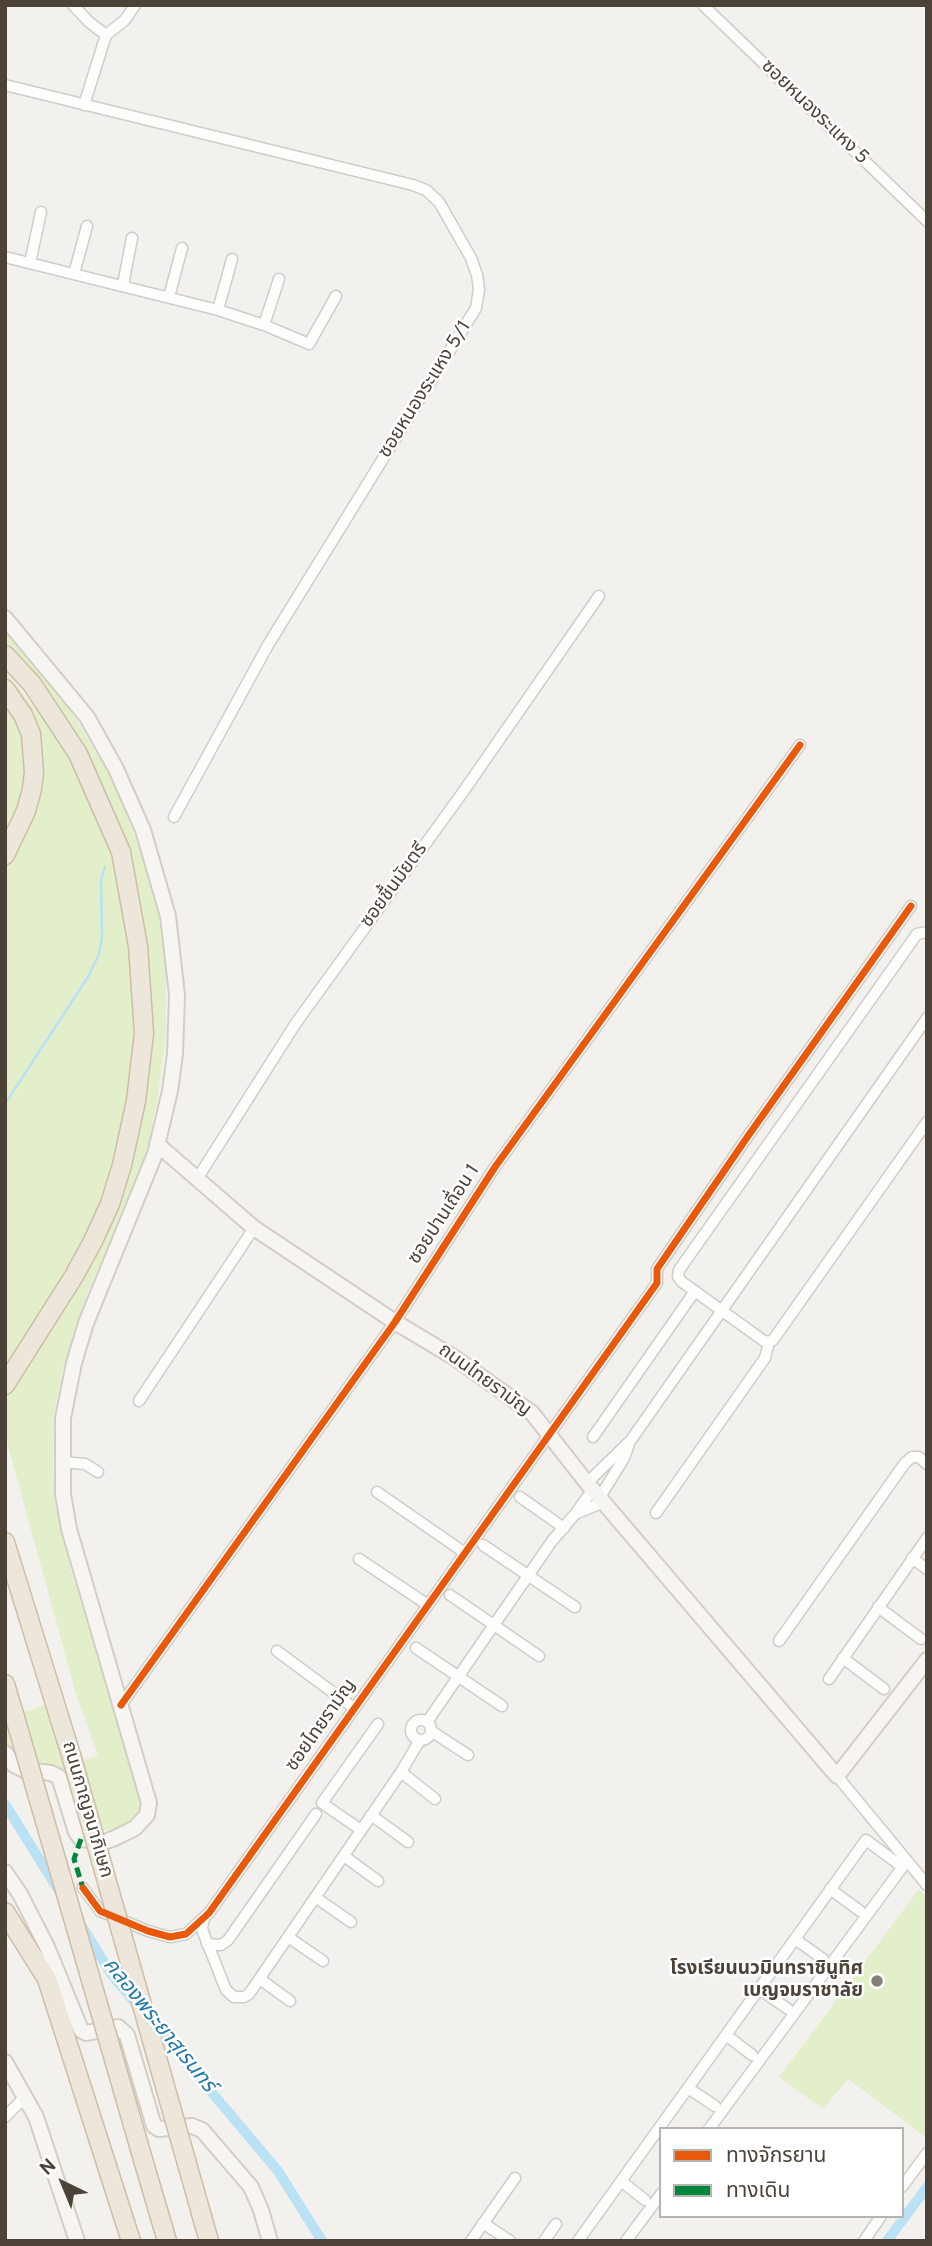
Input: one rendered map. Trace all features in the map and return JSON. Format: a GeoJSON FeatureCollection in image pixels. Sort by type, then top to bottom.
{"type":"FeatureCollection","features":[{"type":"Feature","properties":{"kind":"highway"},"geometry":{"type":"LineString","coordinates":[[5,655],[32,684],[78,754],[121,852],[138,946],[144,1033],[136,1101],[110,1204],[93,1241],[5,1385]]}},
{"type":"Feature","properties":{"kind":"highway"},"geometry":{"type":"LineString","coordinates":[[5,688],[18,706],[31,734],[34,772],[26,811],[5,855]]}},
{"type":"Feature","properties":{"kind":"highway","name":"ถนนกาญจนาภิเษก"},"geometry":{"type":"LineString","coordinates":[[5,1542],[71,1755],[209,2241]]}},
{"type":"Feature","properties":{"kind":"highway"},"geometry":{"type":"LineString","coordinates":[[5,1684],[167,2241]]}},
{"type":"Feature","properties":{"kind":"highway"},"geometry":{"type":"LineString","coordinates":[[5,1912],[47,1979],[131,2241]]}},
{"type":"Feature","properties":{"kind":"main road"},"geometry":{"type":"LineString","coordinates":[[5,618],[87,717],[116,769],[143,830],[168,916],[177,995],[175,1054],[170,1090],[157,1144],[143,1186],[86,1323],[74,1363],[63,1418],[62,1462],[69,1529],[149,1803],[147,1815],[135,1828],[115,1838],[104,1842],[81,1839],[76,1832],[59,1777],[51,1773],[24,1770],[14,1765],[5,1753]]}},
{"type":"Feature","properties":{"kind":"main road","name":"ถนนไทยรามัญ"},"geometry":{"type":"LineString","coordinates":[[157,1144],[254,1228],[395,1322],[455,1358],[532,1413],[596,1493],[837,1776]]}},
{"type":"Feature","properties":{"kind":"main road"},"geometry":{"type":"LineString","coordinates":[[837,1776],[927,1660]]}},
{"type":"Feature","properties":{"kind":"main road"},"geometry":{"type":"LineString","coordinates":[[5,1872],[20,1894],[47,1947],[81,2030],[86,2033],[118,2027],[127,2035],[154,2126],[159,2129],[192,2126],[202,2130],[251,2187],[270,2241]]}},
{"type":"Feature","properties":{"kind":"main road"},"geometry":{"type":"LineString","coordinates":[[6,2065],[36,2117],[77,2241]]}},
{"type":"Feature","properties":{"kind":"street"},"geometry":{"type":"LineString","coordinates":[[74,5],[89,22],[106,35]]}},
{"type":"Feature","properties":{"kind":"street"},"geometry":{"type":"LineString","coordinates":[[84,105],[106,35],[125,20],[135,5]]}},
{"type":"Feature","properties":{"kind":"street","name":"ซอยหนองระแหง 5"},"geometry":{"type":"LineString","coordinates":[[703,5],[927,221]]}},
{"type":"Feature","properties":{"kind":"street","name":"ซอยหนองระแหง 5/1"},"geometry":{"type":"LineString","coordinates":[[5,85],[426,190],[439,202],[471,258],[478,282],[476,308],[268,645],[174,817]]}},
{"type":"Feature","properties":{"kind":"street"},"geometry":{"type":"LineString","coordinates":[[30,263],[41,212]]}},
{"type":"Feature","properties":{"kind":"street"},"geometry":{"type":"LineString","coordinates":[[74,274],[87,226]]}},
{"type":"Feature","properties":{"kind":"street"},"geometry":{"type":"LineString","coordinates":[[123,285],[132,238]]}},
{"type":"Feature","properties":{"kind":"street"},"geometry":{"type":"LineString","coordinates":[[169,297],[182,248]]}},
{"type":"Feature","properties":{"kind":"street"},"geometry":{"type":"LineString","coordinates":[[5,257],[218,310],[309,344],[336,296]]}},
{"type":"Feature","properties":{"kind":"street"},"geometry":{"type":"LineString","coordinates":[[218,310],[232,259]]}},
{"type":"Feature","properties":{"kind":"street"},"geometry":{"type":"LineString","coordinates":[[264,325],[279,279]]}},
{"type":"Feature","properties":{"kind":"street","name":"ซอยชื้นมัยตรี"},"geometry":{"type":"LineString","coordinates":[[197,1179],[296,1023],[463,792],[599,596]]}},
{"type":"Feature","properties":{"kind":"street","name":"ซอยปานเถื่อน 1"},"geometry":{"type":"LineString","coordinates":[[121,1704],[395,1322],[495,1167],[800,745]]}},
{"type":"Feature","properties":{"kind":"street","name":"ซอยไทยรามัญ"},"geometry":{"type":"LineString","coordinates":[[83,1888],[100,1911],[170,1937],[186,1934],[205,1917],[657,1283],[657,1269],[911,906]]}},
{"type":"Feature","properties":{"kind":"street"},"geometry":{"type":"LineString","coordinates":[[769,1342],[682,1282],[678,1277],[679,1270],[917,934],[927,932]]}},
{"type":"Feature","properties":{"kind":"street"},"geometry":{"type":"LineString","coordinates":[[576,1513],[596,1493],[927,1018]]}},
{"type":"Feature","properties":{"kind":"street"},"geometry":{"type":"LineString","coordinates":[[656,1513],[765,1358],[769,1342],[927,1122]]}},
{"type":"Feature","properties":{"kind":"street"},"geometry":{"type":"LineString","coordinates":[[139,1401],[254,1228]]}},
{"type":"Feature","properties":{"kind":"street"},"geometry":{"type":"LineString","coordinates":[[593,1437],[695,1291]]}},
{"type":"Feature","properties":{"kind":"street"},"geometry":{"type":"LineString","coordinates":[[468,1755],[429,1726],[418,1721],[411,1728],[414,1738],[420,1740],[429,1737],[429,1726],[493,1626],[564,1528],[624,1458],[631,1440]]}},
{"type":"Feature","properties":{"kind":"street"},"geometry":{"type":"LineString","coordinates":[[779,1641],[905,1464],[912,1457],[919,1457],[927,1464]]}},
{"type":"Feature","properties":{"kind":"street"},"geometry":{"type":"LineString","coordinates":[[62,1462],[85,1464],[98,1472]]}},
{"type":"Feature","properties":{"kind":"street"},"geometry":{"type":"LineString","coordinates":[[377,1492],[465,1553]]}},
{"type":"Feature","properties":{"kind":"street"},"geometry":{"type":"LineString","coordinates":[[520,1497],[564,1528]]}},
{"type":"Feature","properties":{"kind":"street"},"geometry":{"type":"LineString","coordinates":[[829,1679],[927,1538]]}},
{"type":"Feature","properties":{"kind":"street"},"geometry":{"type":"LineString","coordinates":[[483,1545],[575,1607]]}},
{"type":"Feature","properties":{"kind":"street"},"geometry":{"type":"LineString","coordinates":[[912,1558],[927,1569]]}},
{"type":"Feature","properties":{"kind":"street"},"geometry":{"type":"LineString","coordinates":[[359,1559],[428,1605]]}},
{"type":"Feature","properties":{"kind":"street"},"geometry":{"type":"LineString","coordinates":[[450,1595],[539,1656]]}},
{"type":"Feature","properties":{"kind":"street"},"geometry":{"type":"LineString","coordinates":[[878,1607],[920,1639]]}},
{"type":"Feature","properties":{"kind":"street"},"geometry":{"type":"LineString","coordinates":[[416,1648],[502,1706]]}},
{"type":"Feature","properties":{"kind":"street"},"geometry":{"type":"LineString","coordinates":[[277,1651],[354,1708]]}},
{"type":"Feature","properties":{"kind":"street"},"geometry":{"type":"LineString","coordinates":[[843,1658],[884,1689]]}},
{"type":"Feature","properties":{"kind":"street"},"geometry":{"type":"LineString","coordinates":[[361,1829],[322,1803],[378,1724]]}},
{"type":"Feature","properties":{"kind":"street"},"geometry":{"type":"LineString","coordinates":[[205,1917],[201,1927],[226,1990],[234,1997],[244,1997],[260,1979],[420,1740]]}},
{"type":"Feature","properties":{"kind":"street"},"geometry":{"type":"LineString","coordinates":[[401,1772],[435,1799]]}},
{"type":"Feature","properties":{"kind":"street","name":"ถนนไทยรามัญ"},"geometry":{"type":"LineString","coordinates":[[837,1776],[902,1862],[927,1885]]}},
{"type":"Feature","properties":{"kind":"street"},"geometry":{"type":"LineString","coordinates":[[207,1944],[221,1945],[228,1940],[316,1814]]}},
{"type":"Feature","properties":{"kind":"street"},"geometry":{"type":"LineString","coordinates":[[372,1815],[408,1842]]}},
{"type":"Feature","properties":{"kind":"street"},"geometry":{"type":"LineString","coordinates":[[663,2127],[866,1840],[902,1862],[710,2127]]}},
{"type":"Feature","properties":{"kind":"street"},"geometry":{"type":"LineString","coordinates":[[344,1856],[378,1881]]}},
{"type":"Feature","properties":{"kind":"street"},"geometry":{"type":"LineString","coordinates":[[830,1889],[860,1911]]}},
{"type":"Feature","properties":{"kind":"street"},"geometry":{"type":"LineString","coordinates":[[315,1897],[351,1922]]}},
{"type":"Feature","properties":{"kind":"street"},"geometry":{"type":"LineString","coordinates":[[288,1937],[323,1961]]}},
{"type":"Feature","properties":{"kind":"street"},"geometry":{"type":"LineString","coordinates":[[795,1939],[823,1959]]}},
{"type":"Feature","properties":{"kind":"street"},"geometry":{"type":"LineString","coordinates":[[260,1979],[290,2001]]}},
{"type":"Feature","properties":{"kind":"street"},"geometry":{"type":"LineString","coordinates":[[759,1989],[788,2009]]}},
{"type":"Feature","properties":{"kind":"street"},"geometry":{"type":"LineString","coordinates":[[726,2035],[752,2055]]}},
{"type":"Feature","properties":{"kind":"street"},"geometry":{"type":"LineString","coordinates":[[688,2088],[715,2106]]}},
{"type":"Feature","properties":{"kind":"street"},"geometry":{"type":"LineString","coordinates":[[5,2117],[24,2098]]}},
{"type":"Feature","properties":{"kind":"street"},"geometry":{"type":"LineString","coordinates":[[578,2241],[659,2133]]}},
{"type":"Feature","properties":{"kind":"street"},"geometry":{"type":"LineString","coordinates":[[904,2184],[927,2153]]}},
{"type":"Feature","properties":{"kind":"street"},"geometry":{"type":"LineString","coordinates":[[471,2241],[515,2178]]}},
{"type":"Feature","properties":{"kind":"street"},"geometry":{"type":"LineString","coordinates":[[621,2181],[645,2200]]}},
{"type":"Feature","properties":{"kind":"street"},"geometry":{"type":"LineString","coordinates":[[626,2241],[659,2196]]}},
{"type":"Feature","properties":{"kind":"street"},"geometry":{"type":"LineString","coordinates":[[864,2241],[880,2218]]}},
{"type":"Feature","properties":{"kind":"street"},"geometry":{"type":"LineString","coordinates":[[484,2223],[510,2241]]}},
{"type":"Feature","properties":{"kind":"street"},"geometry":{"type":"LineString","coordinates":[[544,2241],[556,2224]]}},
{"type":"Feature","properties":{"kind":"green space"},"geometry":{"type":"Polygon","coordinates":[[[5,631],[71,711],[113,781],[142,855],[158,911],[166,974],[166,1036],[147,1149],[89,1289],[63,1368],[54,1414],[56,1508],[71,1570],[141,1806],[139,1815],[114,1829],[85,1831],[69,1777],[57,1768],[23,1763],[5,1737],[5,1720],[48,1703],[67,1764],[98,1756],[76,1694],[5,1435],[5,671],[54,732],[69,758],[96,812],[111,854],[118,887],[136,882],[129,854],[5,651],[5,631]]]}},
{"type":"Feature","properties":{"kind":"green space","name":"โรงเรียนนวมินทราชินูทิศ เบญจมราชาลัย"},"geometry":{"type":"Polygon","coordinates":[[[919,1889],[927,1897],[925,2137],[848,2079],[823,2109],[779,2077],[919,1889]]]}},
{"type":"Feature","properties":{"kind":"waterway"},"geometry":{"type":"LineString","coordinates":[[5,1104],[88,977],[99,954],[102,938],[101,880],[105,867]]}},
{"type":"Feature","properties":{"kind":"waterway","name":"คลองพระยาสุเรนทร์"},"geometry":{"type":"LineString","coordinates":[[5,1804],[59,1891]]}},
{"type":"Feature","properties":{"kind":"waterway","name":"คลองพระยาสุเรนทร์"},"geometry":{"type":"LineString","coordinates":[[79,1922],[112,1975],[138,2006]]}},
{"type":"Feature","properties":{"kind":"waterway","name":"คลองพระยาสุเรนทร์"},"geometry":{"type":"LineString","coordinates":[[149,2018],[278,2171],[322,2241]]}},
{"type":"Feature","properties":{"kind":"waterway"},"geometry":{"type":"LineString","coordinates":[[887,2241],[927,2187]]}},
{"type":"Feature","properties":{"kind":"marked path"},"geometry":{"type":"LineString","coordinates":[[81,1839],[74,1859],[83,1888]]}},
{"type":"Feature","properties":{"kind":"cycle path"},"geometry":{"type":"LineString","coordinates":[[121,1705],[395,1322],[495,1167],[800,745]]}},
{"type":"Feature","properties":{"kind":"cycle path"},"geometry":{"type":"LineString","coordinates":[[83,1888],[100,1911],[170,1937],[186,1934],[209,1913],[657,1283],[657,1269],[911,906]]}},
{"type":"Feature","properties":{"kind":"place","name":"โรงเรียนนวมินทราชินูทิศ เบญจมราชาลัย"},"geometry":{"type":"Point","coordinates":[877,1981]}}]}
